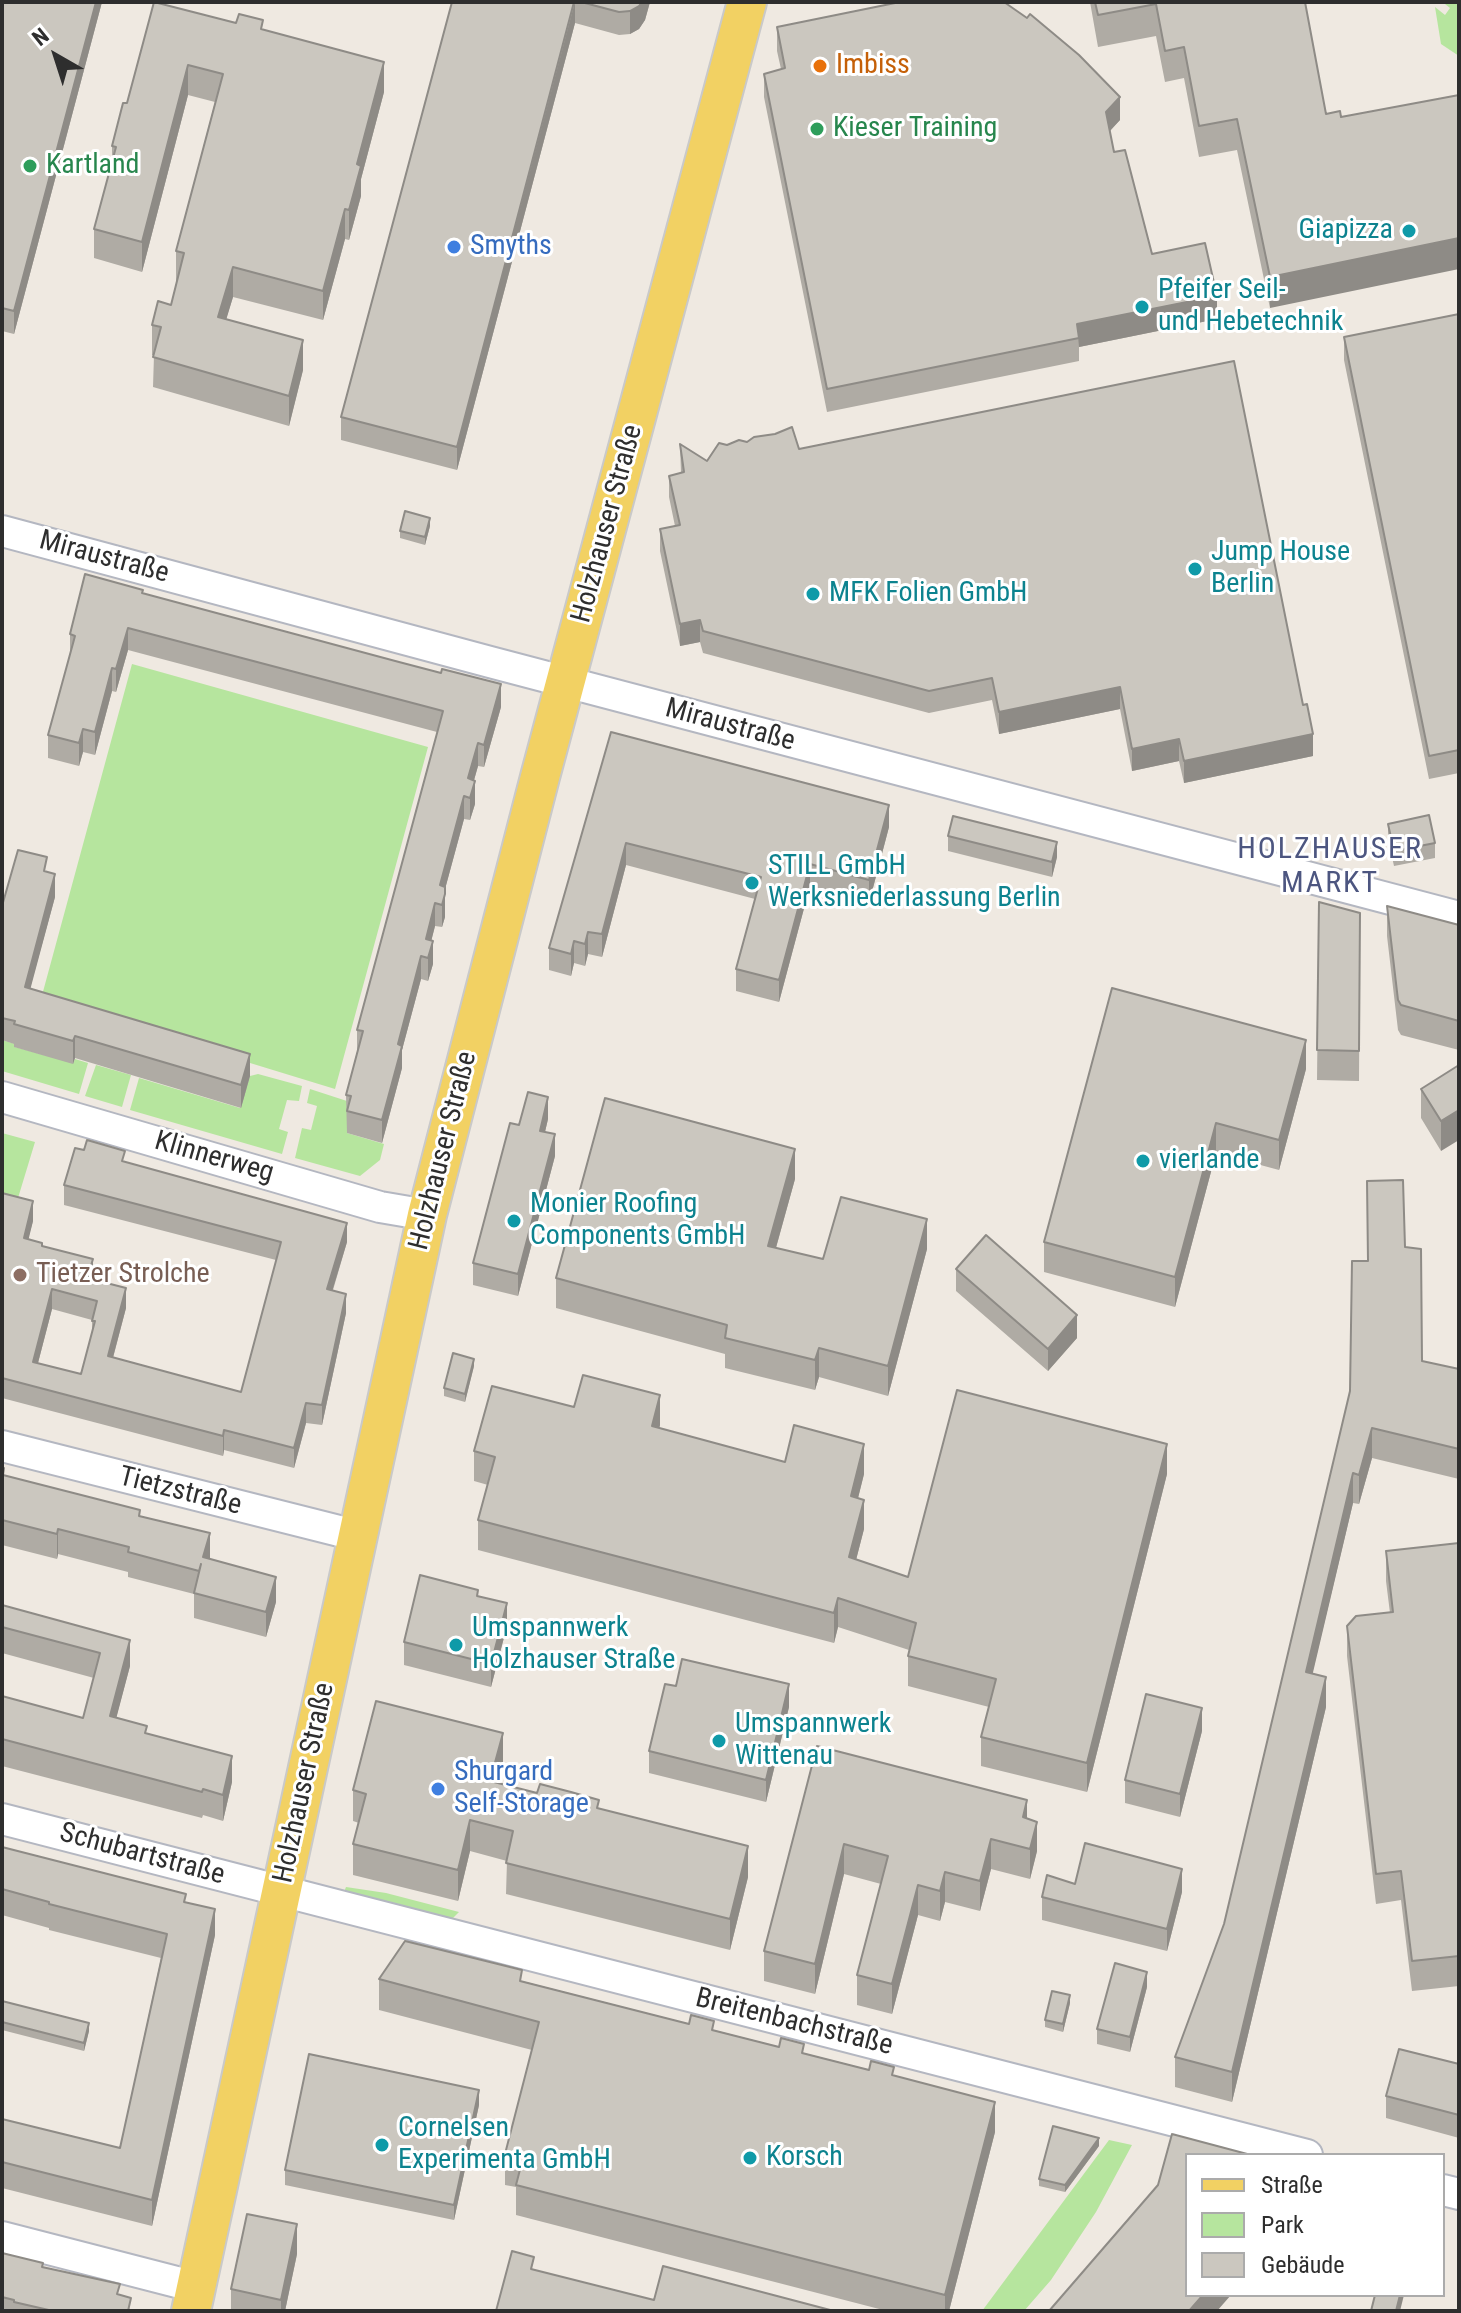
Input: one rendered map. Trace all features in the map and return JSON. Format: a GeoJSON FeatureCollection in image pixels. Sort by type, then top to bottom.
{"type":"FeatureCollection","features":[{"type":"Feature","properties":{"kind":"main road","name":"Holzhauser Straße"},"geometry":{"type":"LineString","coordinates":[[193,2299],[427,1215],[747,2]]}},
{"type":"Feature","properties":{"kind":"street","name":"Miraustraße"},"geometry":{"type":"LineString","coordinates":[[2,531],[1459,917]]}},
{"type":"Feature","properties":{"kind":"street","name":"Klinnerweg"},"geometry":{"type":"LineString","coordinates":[[2,1097],[380,1207],[427,1215]]}},
{"type":"Feature","properties":{"kind":"street","name":"Tietzstraße"},"geometry":{"type":"LineString","coordinates":[[2,1446],[359,1536]]}},
{"type":"Feature","properties":{"kind":"street","name":"Schubartstraße"},"geometry":{"type":"LineString","coordinates":[[2,1819],[282,1891]]}},
{"type":"Feature","properties":{"kind":"street","name":"Breitenbachstraße"},"geometry":{"type":"LineString","coordinates":[[282,1891],[1299,2153]]}},
{"type":"Feature","properties":{"kind":"street"},"geometry":{"type":"LineString","coordinates":[[2,2237],[193,2299]]}},
{"type":"Feature","properties":{"kind":"green space"},"geometry":{"type":"Polygon","coordinates":[[[1459,2],[1459,56],[1441,44],[1435,7],[1445,15],[1450,8],[1445,4],[1459,2]]]}},
{"type":"Feature","properties":{"kind":"green space"},"geometry":{"type":"Polygon","coordinates":[[[132,664],[428,747],[335,1089],[41,999],[132,664]]]}},
{"type":"Feature","properties":{"kind":"green space"},"geometry":{"type":"Polygon","coordinates":[[[2,1040],[15,1044],[15,1047],[73,1063],[75,1059],[88,1063],[79,1094],[2,1071],[2,1040]]]}},
{"type":"Feature","properties":{"kind":"green space"},"geometry":{"type":"Polygon","coordinates":[[[96,1065],[131,1075],[122,1107],[85,1096],[96,1065]]]}},
{"type":"Feature","properties":{"kind":"green space"},"geometry":{"type":"Polygon","coordinates":[[[258,1074],[302,1086],[299,1101],[287,1100],[279,1129],[288,1132],[282,1154],[130,1110],[139,1078],[240,1108],[250,1076],[258,1074]]]}},
{"type":"Feature","properties":{"kind":"green space"},"geometry":{"type":"Polygon","coordinates":[[[310,1089],[350,1102],[351,1118],[347,1133],[384,1144],[380,1160],[360,1176],[295,1158],[302,1128],[311,1130],[317,1106],[307,1103],[310,1089]]]}},
{"type":"Feature","properties":{"kind":"green space"},"geometry":{"type":"Polygon","coordinates":[[[2,1133],[35,1142],[18,1198],[2,1194],[2,1133]]]}},
{"type":"Feature","properties":{"kind":"green space"},"geometry":{"type":"Polygon","coordinates":[[[346,1887],[386,1893],[459,1912],[451,1920],[344,1892],[346,1887]]]}},
{"type":"Feature","properties":{"kind":"green space"},"geometry":{"type":"Polygon","coordinates":[[[1109,2140],[1132,2145],[1096,2212],[1051,2280],[1024,2311],[982,2311],[1109,2140]]]}},
{"type":"Feature","properties":{"kind":"building","name":"Kartland"},"geometry":{"type":"Polygon","coordinates":[[[2,2],[96,2],[14,311],[2,308],[2,2]]]}},
{"type":"Feature","properties":{"kind":"building"},"geometry":{"type":"Polygon","coordinates":[[[154,2],[236,23],[239,14],[263,20],[261,29],[384,62],[357,164],[361,166],[349,210],[345,209],[323,291],[233,267],[218,317],[303,340],[289,396],[153,357],[161,327],[152,325],[158,301],[171,305],[184,253],[176,251],[223,74],[188,65],[142,242],[94,229],[116,147],[112,146],[123,103],[127,103],[154,2]]]}},
{"type":"Feature","properties":{"kind":"building","name":"Smyths"},"geometry":{"type":"Polygon","coordinates":[[[452,2],[574,2],[457,447],[341,417],[452,2]]]}},
{"type":"Feature","properties":{"kind":"building"},"geometry":{"type":"Polygon","coordinates":[[[581,2],[642,2],[630,11],[619,12],[581,2]]]}},
{"type":"Feature","properties":{"kind":"building"},"geometry":{"type":"Polygon","coordinates":[[[900,2],[1004,2],[1027,18],[1030,14],[1079,55],[1120,97],[1106,112],[1114,152],[1125,150],[1152,254],[1205,243],[1217,296],[1077,324],[1079,338],[827,389],[764,74],[785,68],[777,27],[900,2]]]}},
{"type":"Feature","properties":{"kind":"building"},"geometry":{"type":"Polygon","coordinates":[[[1095,2],[1305,2],[1326,114],[1340,111],[1341,117],[1459,95],[1459,238],[1270,277],[1237,119],[1199,126],[1184,47],[1165,51],[1156,4],[1098,15],[1095,2]]]}},
{"type":"Feature","properties":{"kind":"building"},"geometry":{"type":"Polygon","coordinates":[[[1459,314],[1459,750],[1429,756],[1344,337],[1459,314]]]}},
{"type":"Feature","properties":{"kind":"building"},"geometry":{"type":"Polygon","coordinates":[[[1234,361],[1303,705],[1307,704],[1313,734],[1184,761],[1179,739],[1132,749],[1120,687],[999,712],[992,678],[929,691],[703,631],[700,620],[680,624],[660,529],[680,525],[669,476],[684,472],[680,444],[707,461],[719,443],[747,442],[754,437],[775,434],[792,427],[799,449],[1234,361]]]}},
{"type":"Feature","properties":{"kind":"building"},"geometry":{"type":"Polygon","coordinates":[[[405,511],[430,518],[425,537],[400,531],[405,511]]]}},
{"type":"Feature","properties":{"kind":"building"},"geometry":{"type":"Polygon","coordinates":[[[85,574],[143,590],[142,593],[399,662],[501,684],[484,745],[478,743],[468,778],[475,781],[470,798],[464,796],[440,885],[445,887],[445,894],[442,905],[435,903],[426,939],[433,941],[428,958],[421,956],[382,1120],[347,1111],[351,1096],[346,1095],[363,1031],[357,1030],[443,711],[128,628],[116,669],[112,668],[95,732],[83,729],[79,743],[48,735],[75,636],[70,634],[85,574]]]}},
{"type":"Feature","properties":{"kind":"building"},"geometry":{"type":"Polygon","coordinates":[[[611,732],[889,805],[869,880],[810,864],[779,980],[736,969],[761,877],[626,843],[602,934],[588,932],[585,944],[574,941],[571,954],[549,948],[611,732]]]}},
{"type":"Feature","properties":{"kind":"building"},"geometry":{"type":"Polygon","coordinates":[[[1429,815],[1435,843],[1394,851],[1388,824],[1429,815]]]}},
{"type":"Feature","properties":{"kind":"building"},"geometry":{"type":"Polygon","coordinates":[[[953,816],[1057,842],[1052,862],[948,836],[953,816]]]}},
{"type":"Feature","properties":{"kind":"building"},"geometry":{"type":"Polygon","coordinates":[[[18,850],[47,857],[44,871],[55,874],[25,987],[250,1054],[241,1085],[75,1036],[73,1041],[2,1018],[2,906],[18,850]]]}},
{"type":"Feature","properties":{"kind":"building"},"geometry":{"type":"Polygon","coordinates":[[[1319,902],[1360,913],[1359,1051],[1317,1050],[1319,902]]]}},
{"type":"Feature","properties":{"kind":"building"},"geometry":{"type":"Polygon","coordinates":[[[1387,906],[1459,925],[1459,1021],[1401,1005],[1387,906]]]}},
{"type":"Feature","properties":{"kind":"building","name":"vierlande"},"geometry":{"type":"Polygon","coordinates":[[[1112,988],[1306,1040],[1279,1140],[1216,1123],[1175,1277],[1044,1242],[1112,988]]]}},
{"type":"Feature","properties":{"kind":"building"},"geometry":{"type":"Polygon","coordinates":[[[1459,1065],[1459,1110],[1441,1121],[1421,1089],[1459,1065]]]}},
{"type":"Feature","properties":{"kind":"building","name":"Monier Roofing Components GmbH"},"geometry":{"type":"Polygon","coordinates":[[[528,1092],[548,1097],[540,1131],[555,1134],[518,1274],[473,1263],[510,1123],[519,1125],[528,1092]]]}},
{"type":"Feature","properties":{"kind":"building"},"geometry":{"type":"Polygon","coordinates":[[[605,1098],[795,1149],[768,1246],[823,1259],[841,1197],[927,1219],[888,1366],[819,1348],[815,1360],[725,1338],[727,1325],[556,1278],[605,1098]]]}},
{"type":"Feature","properties":{"kind":"building"},"geometry":{"type":"Polygon","coordinates":[[[87,1140],[125,1151],[122,1161],[347,1223],[327,1289],[346,1294],[322,1405],[306,1403],[294,1448],[224,1430],[223,1436],[2,1378],[2,1193],[33,1201],[24,1238],[42,1243],[42,1246],[93,1259],[87,1278],[126,1288],[108,1356],[241,1392],[281,1242],[64,1185],[75,1148],[84,1150],[87,1140]],[[52,1289],[33,1362],[81,1374],[97,1301],[52,1289]]]}},
{"type":"Feature","properties":{"kind":"building"},"geometry":{"type":"Polygon","coordinates":[[[1403,1180],[1405,1247],[1421,1249],[1422,1361],[1459,1369],[1459,1449],[1372,1428],[1359,1475],[1353,1473],[1306,1672],[1326,1677],[1232,2072],[1175,2057],[1224,1924],[1350,1391],[1352,1261],[1368,1261],[1367,1181],[1403,1180]]]}},
{"type":"Feature","properties":{"kind":"building"},"geometry":{"type":"Polygon","coordinates":[[[986,1235],[1077,1315],[1048,1349],[956,1269],[986,1235]]]}},
{"type":"Feature","properties":{"kind":"building"},"geometry":{"type":"Polygon","coordinates":[[[453,1353],[474,1359],[465,1394],[444,1388],[453,1353]]]}},
{"type":"Feature","properties":{"kind":"building"},"geometry":{"type":"Polygon","coordinates":[[[583,1375],[660,1395],[652,1426],[785,1462],[794,1425],[864,1444],[851,1496],[864,1500],[849,1557],[908,1577],[957,1390],[1167,1444],[1087,1763],[981,1737],[996,1679],[908,1656],[916,1623],[838,1598],[834,1613],[478,1520],[495,1457],[474,1451],[492,1386],[574,1407],[583,1375]]]}},
{"type":"Feature","properties":{"kind":"building"},"geometry":{"type":"Polygon","coordinates":[[[2,1468],[3,1475],[140,1510],[139,1516],[210,1533],[203,1557],[276,1577],[266,1612],[194,1593],[201,1564],[199,1571],[128,1552],[129,1547],[58,1529],[57,1534],[2,1520],[2,1468]]]}},
{"type":"Feature","properties":{"kind":"building"},"geometry":{"type":"Polygon","coordinates":[[[1459,1543],[1459,1956],[1412,1961],[1401,1871],[1376,1874],[1347,1626],[1356,1616],[1393,1612],[1386,1551],[1459,1543]]]}},
{"type":"Feature","properties":{"kind":"building","name":"Umspannwerk Holzhauser Straße"},"geometry":{"type":"Polygon","coordinates":[[[420,1575],[478,1590],[477,1596],[507,1603],[491,1664],[404,1642],[420,1575]]]}},
{"type":"Feature","properties":{"kind":"building"},"geometry":{"type":"Polygon","coordinates":[[[2,1605],[130,1640],[110,1716],[147,1726],[145,1733],[232,1756],[223,1795],[2,1739],[2,1696],[83,1718],[100,1653],[2,1627],[2,1605]]]}},
{"type":"Feature","properties":{"kind":"building","name":"Umspannwerk Wittenau"},"geometry":{"type":"Polygon","coordinates":[[[682,1659],[789,1684],[766,1780],[649,1751],[665,1684],[676,1686],[682,1659]]]}},
{"type":"Feature","properties":{"kind":"building"},"geometry":{"type":"Polygon","coordinates":[[[1146,1694],[1202,1708],[1180,1794],[1125,1780],[1146,1694]]]}},
{"type":"Feature","properties":{"kind":"building"},"geometry":{"type":"Polygon","coordinates":[[[376,1701],[503,1733],[490,1781],[537,1793],[540,1784],[599,1800],[597,1808],[748,1846],[730,1919],[506,1863],[513,1831],[470,1820],[458,1870],[353,1844],[366,1794],[353,1790],[376,1701]]]}},
{"type":"Feature","properties":{"kind":"building"},"geometry":{"type":"Polygon","coordinates":[[[817,1746],[1027,1800],[1023,1817],[1037,1822],[1030,1849],[991,1839],[980,1881],[945,1872],[940,1891],[918,1885],[892,1984],[857,1975],[888,1856],[844,1844],[815,1964],[764,1951],[817,1746]]]}},
{"type":"Feature","properties":{"kind":"building"},"geometry":{"type":"Polygon","coordinates":[[[1085,1843],[1182,1869],[1167,1929],[1042,1897],[1047,1875],[1075,1884],[1085,1843]]]}},
{"type":"Feature","properties":{"kind":"building"},"geometry":{"type":"Polygon","coordinates":[[[2,1847],[186,1894],[184,1902],[215,1909],[152,2200],[2,2162],[2,2119],[120,2148],[167,1934],[2,1889],[2,1847]]]}},
{"type":"Feature","properties":{"kind":"building","name":"Korsch"},"geometry":{"type":"Polygon","coordinates":[[[405,1941],[522,1970],[520,1981],[689,2024],[691,2015],[714,2021],[712,2030],[779,2047],[781,2038],[804,2044],[802,2053],[869,2070],[871,2061],[894,2067],[892,2075],[995,2102],[945,2295],[516,2185],[523,2158],[505,2154],[539,2022],[379,1979],[405,1941]]]}},
{"type":"Feature","properties":{"kind":"building"},"geometry":{"type":"Polygon","coordinates":[[[1115,1963],[1147,1972],[1130,2037],[1097,2029],[1115,1963]]]}},
{"type":"Feature","properties":{"kind":"building"},"geometry":{"type":"Polygon","coordinates":[[[1052,1991],[1070,1995],[1063,2024],[1045,2020],[1052,1991]]]}},
{"type":"Feature","properties":{"kind":"building"},"geometry":{"type":"Polygon","coordinates":[[[2,2001],[89,2023],[84,2043],[2,2022],[2,2001]]]}},
{"type":"Feature","properties":{"kind":"building"},"geometry":{"type":"Polygon","coordinates":[[[1399,2049],[1459,2064],[1459,2115],[1386,2096],[1399,2049]]]}},
{"type":"Feature","properties":{"kind":"building","name":"Cornelsen Experimenta GmbH"},"geometry":{"type":"Polygon","coordinates":[[[309,2054],[479,2090],[454,2205],[285,2170],[309,2054]]]}},
{"type":"Feature","properties":{"kind":"building"},"geometry":{"type":"Polygon","coordinates":[[[1053,2126],[1099,2138],[1065,2185],[1039,2179],[1053,2126]]]}},
{"type":"Feature","properties":{"kind":"building"},"geometry":{"type":"Polygon","coordinates":[[[1172,2134],[1243,2153],[1185,2153],[1185,2297],[1201,2297],[1189,2311],[1049,2311],[1158,2185],[1172,2134]]]}},
{"type":"Feature","properties":{"kind":"building"},"geometry":{"type":"Polygon","coordinates":[[[247,2214],[297,2224],[281,2300],[231,2289],[247,2214]]]}},
{"type":"Feature","properties":{"kind":"building"},"geometry":{"type":"Polygon","coordinates":[[[512,2251],[534,2257],[531,2269],[654,2300],[663,2266],[834,2311],[496,2311],[512,2251]]]}},
{"type":"Feature","properties":{"kind":"building"},"geometry":{"type":"Polygon","coordinates":[[[2,2253],[43,2263],[42,2267],[120,2284],[117,2294],[131,2298],[128,2311],[53,2311],[2,2297],[2,2253]]]}},
{"type":"Feature","properties":{"kind":"building"},"geometry":{"type":"Polygon","coordinates":[[[1374,2297],[1400,2297],[1396,2311],[1371,2311],[1374,2297]]]}},
{"type":"Feature","properties":{"kind":"place","name":"Imbiss"},"geometry":{"type":"Point","coordinates":[820,66]}},
{"type":"Feature","properties":{"kind":"place","name":"Kieser Training"},"geometry":{"type":"Point","coordinates":[817,129]}},
{"type":"Feature","properties":{"kind":"place","name":"Kartland"},"geometry":{"type":"Point","coordinates":[30,166]}},
{"type":"Feature","properties":{"kind":"place","name":"Giapizza"},"geometry":{"type":"Point","coordinates":[1409,231]}},
{"type":"Feature","properties":{"kind":"place","name":"Smyths"},"geometry":{"type":"Point","coordinates":[454,247]}},
{"type":"Feature","properties":{"kind":"place","name":"Pfeifer Seil- und Hebetechnik"},"geometry":{"type":"Point","coordinates":[1142,307]}},
{"type":"Feature","properties":{"kind":"place","name":"Jump House Berlin"},"geometry":{"type":"Point","coordinates":[1195,569]}},
{"type":"Feature","properties":{"kind":"place","name":"MFK Folien GmbH"},"geometry":{"type":"Point","coordinates":[813,594]}},
{"type":"Feature","properties":{"kind":"place","name":"STILL GmbH Werksniederlassung Berlin"},"geometry":{"type":"Point","coordinates":[752,883]}},
{"type":"Feature","properties":{"kind":"place","name":"vierlande"},"geometry":{"type":"Point","coordinates":[1143,1161]}},
{"type":"Feature","properties":{"kind":"place","name":"Monier Roofing Components GmbH"},"geometry":{"type":"Point","coordinates":[514,1221]}},
{"type":"Feature","properties":{"kind":"place","name":"Tietzer Strolche"},"geometry":{"type":"Point","coordinates":[20,1275]}},
{"type":"Feature","properties":{"kind":"place","name":"Umspannwerk Holzhauser Straße"},"geometry":{"type":"Point","coordinates":[456,1645]}},
{"type":"Feature","properties":{"kind":"place","name":"Umspannwerk Wittenau"},"geometry":{"type":"Point","coordinates":[719,1741]}},
{"type":"Feature","properties":{"kind":"place","name":"Shurgard Self-Storage"},"geometry":{"type":"Point","coordinates":[438,1789]}},
{"type":"Feature","properties":{"kind":"place","name":"Cornelsen Experimenta GmbH"},"geometry":{"type":"Point","coordinates":[382,2145]}},
{"type":"Feature","properties":{"kind":"place","name":"Korsch"},"geometry":{"type":"Point","coordinates":[750,2158]}},
{"type":"Feature","properties":{"kind":"district","name":"HOLZHAUSER MARKT"},"geometry":{"type":"Point","coordinates":[1330,867]}}]}
